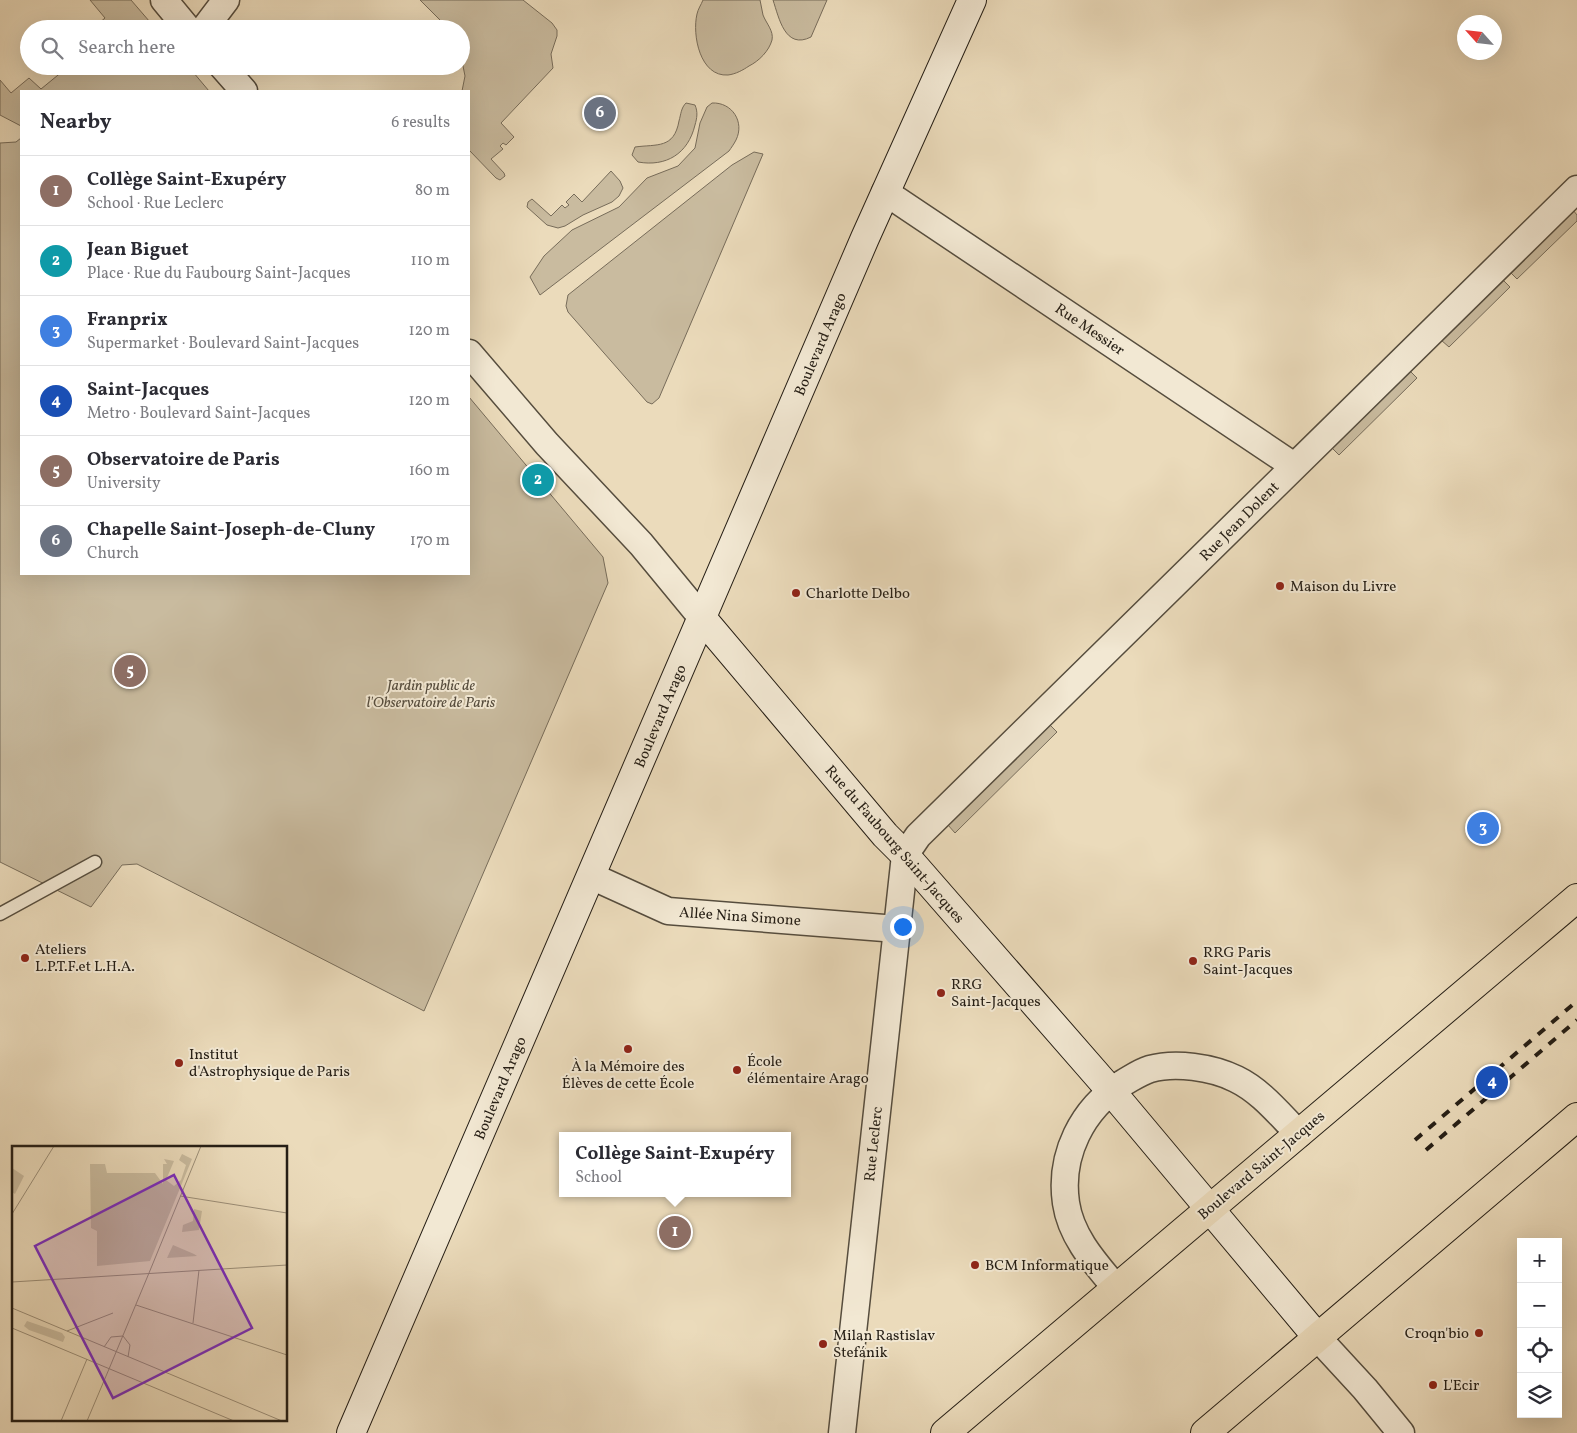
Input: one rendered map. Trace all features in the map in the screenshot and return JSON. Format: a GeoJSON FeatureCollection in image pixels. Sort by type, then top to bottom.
{"type":"FeatureCollection","features":[{"type":"Feature","properties":{"kind":"main road","name":"Boulevard Arago"},"geometry":{"type":"LineString","coordinates":[[351,1433],[885,192],[972,0]]}},
{"type":"Feature","properties":{"kind":"main road","name":"Rue du Faubourg Saint-Jacques"},"geometry":{"type":"LineString","coordinates":[[702,618],[885,836],[905,855],[1111,1091],[1318,1338]]}},
{"type":"Feature","properties":{"kind":"main road","name":"Boulevard Saint-Jacques"},"geometry":{"type":"LineString","coordinates":[[945,1433],[1577,898]]}},
{"type":"Feature","properties":{"kind":"main road"},"geometry":{"type":"LineString","coordinates":[[1205,1433],[1577,1117]]}},
{"type":"Feature","properties":{"kind":"street"},"geometry":{"type":"LineString","coordinates":[[164,0],[181,20]]}},
{"type":"Feature","properties":{"kind":"street"},"geometry":{"type":"LineString","coordinates":[[211,20],[226,0]]}},
{"type":"Feature","properties":{"kind":"street"},"geometry":{"type":"LineString","coordinates":[[230,75],[243,90]]}},
{"type":"Feature","properties":{"kind":"street","name":"Rue Jean Dolent"},"geometry":{"type":"LineString","coordinates":[[905,855],[918,836],[1577,189]]}},
{"type":"Feature","properties":{"kind":"street","name":"Rue Messier"},"geometry":{"type":"LineString","coordinates":[[885,192],[1294,466]]}},
{"type":"Feature","properties":{"kind":"street","name":"Rue du Faubourg Saint-Jacques"},"geometry":{"type":"LineString","coordinates":[[470,354],[547,444],[641,544],[702,618]]}},
{"type":"Feature","properties":{"kind":"street","name":"Rue Leclerc"},"geometry":{"type":"LineString","coordinates":[[842,1433],[905,855]]}},
{"type":"Feature","properties":{"kind":"street","name":"Allée Nina Simone"},"geometry":{"type":"LineString","coordinates":[[591,876],[668,911],[897,929]]}},
{"type":"Feature","properties":{"kind":"street"},"geometry":{"type":"LineString","coordinates":[[1116,1288],[1085,1249],[1076,1232],[1069,1215],[1065,1189],[1067,1164],[1080,1125],[1111,1091],[1151,1069],[1196,1067],[1215,1071],[1249,1086],[1299,1134]]}},
{"type":"Feature","properties":{"kind":"street"},"geometry":{"type":"LineString","coordinates":[[1318,1338],[1365,1389],[1401,1433]]}},
{"type":"Feature","properties":{"kind":"lane"},"geometry":{"type":"LineString","coordinates":[[0,914],[94,862]]}},
{"type":"Feature","properties":{"kind":"green space"},"geometry":{"type":"Polygon","coordinates":[[[90,0],[131,0],[148,20],[103,20],[105,18],[90,0]]]}},
{"type":"Feature","properties":{"kind":"green space"},"geometry":{"type":"Polygon","coordinates":[[[420,0],[523,0],[552,23],[557,30],[551,54],[553,68],[501,123],[514,137],[506,145],[503,143],[500,146],[503,149],[491,159],[504,173],[505,176],[500,180],[470,151],[470,90],[462,90],[465,75],[470,75],[470,20],[440,20],[420,0]]]}},
{"type":"Feature","properties":{"kind":"green space"},"geometry":{"type":"Polygon","coordinates":[[[703,0],[760,0],[763,15],[771,30],[772,40],[769,48],[753,64],[734,74],[718,74],[711,69],[700,53],[697,43],[697,14],[703,0]]]}},
{"type":"Feature","properties":{"kind":"green space"},"geometry":{"type":"Polygon","coordinates":[[[773,0],[827,0],[811,37],[802,40],[789,36],[784,30],[773,0]]]}},
{"type":"Feature","properties":{"kind":"green space"},"geometry":{"type":"Polygon","coordinates":[[[58,75],[196,75],[208,90],[20,90],[20,125],[0,115],[0,80],[11,93],[29,78],[41,89],[58,75]]]}},
{"type":"Feature","properties":{"kind":"green space"},"geometry":{"type":"Polygon","coordinates":[[[686,103],[695,105],[697,113],[692,135],[687,144],[681,151],[666,160],[648,163],[638,162],[632,155],[635,147],[657,145],[669,141],[677,130],[682,109],[686,103]]]}},
{"type":"Feature","properties":{"kind":"green space"},"geometry":{"type":"Polygon","coordinates":[[[712,103],[725,106],[735,114],[738,120],[739,126],[736,140],[729,151],[540,295],[530,277],[544,256],[572,230],[619,207],[647,178],[678,166],[695,148],[700,123],[707,107],[712,103]]]}},
{"type":"Feature","properties":{"kind":"green space","name":"Jardin public de l'Observatoire de Paris"},"geometry":{"type":"Polygon","coordinates":[[[20,139],[20,575],[470,575],[470,398],[603,557],[608,583],[424,1011],[137,864],[122,865],[91,907],[0,862],[0,143],[16,142],[20,139]]]}},
{"type":"Feature","properties":{"kind":"green space"},"geometry":{"type":"Polygon","coordinates":[[[754,152],[763,154],[659,398],[652,404],[647,402],[568,312],[566,306],[568,295],[732,165],[754,152]]]}},
{"type":"Feature","properties":{"kind":"green space"},"geometry":{"type":"Polygon","coordinates":[[[611,171],[620,181],[623,188],[619,196],[612,202],[583,215],[565,226],[558,228],[547,225],[527,207],[528,202],[532,199],[551,216],[562,205],[565,208],[569,205],[566,202],[574,194],[582,202],[611,171]]]}},
{"type":"Feature","properties":{"kind":"green space"},"geometry":{"type":"Polygon","coordinates":[[[1573,210],[1577,215],[1577,221],[1517,279],[1510,272],[1573,210]]]}},
{"type":"Feature","properties":{"kind":"green space"},"geometry":{"type":"Polygon","coordinates":[[[1503,280],[1510,287],[1449,347],[1441,340],[1503,280]]]}},
{"type":"Feature","properties":{"kind":"green space"},"geometry":{"type":"Polygon","coordinates":[[[1410,371],[1417,378],[1339,455],[1332,448],[1410,371]]]}},
{"type":"Feature","properties":{"kind":"green space"},"geometry":{"type":"Polygon","coordinates":[[[1050,725],[1057,732],[955,833],[948,825],[1050,725]]]}},
{"type":"Feature","properties":{"kind":"railway"},"geometry":{"type":"LineString","coordinates":[[1415,1140],[1577,1001]]}},
{"type":"Feature","properties":{"kind":"railway"},"geometry":{"type":"LineString","coordinates":[[1426,1150],[1577,1020]]}},
{"type":"Feature","properties":{"kind":"place","name":"Chapelle Saint-Joseph-de-Cluny"},"geometry":{"type":"Point","coordinates":[600,113]}},
{"type":"Feature","properties":{"kind":"place","name":"Jean Biguet"},"geometry":{"type":"Point","coordinates":[538,480]}},
{"type":"Feature","properties":{"kind":"place","name":"Maison du Livre"},"geometry":{"type":"Point","coordinates":[1280,586]}},
{"type":"Feature","properties":{"kind":"place","name":"Charlotte Delbo"},"geometry":{"type":"Point","coordinates":[796,593]}},
{"type":"Feature","properties":{"kind":"place","name":"Observatoire de Paris"},"geometry":{"type":"Point","coordinates":[130,671]}},
{"type":"Feature","properties":{"kind":"place","name":"Franprix"},"geometry":{"type":"Point","coordinates":[1483,828]}},
{"type":"Feature","properties":{"kind":"place","name":"Ateliers L.P.T.F.et L.H.A."},"geometry":{"type":"Point","coordinates":[25,958]}},
{"type":"Feature","properties":{"kind":"place","name":"RRG Paris Saint-Jacques"},"geometry":{"type":"Point","coordinates":[1193,961]}},
{"type":"Feature","properties":{"kind":"place","name":"RRG Saint-Jacques"},"geometry":{"type":"Point","coordinates":[941,993]}},
{"type":"Feature","properties":{"kind":"place","name":"À la Mémoire des Élèves de cette École"},"geometry":{"type":"Point","coordinates":[628,1049]}},
{"type":"Feature","properties":{"kind":"place","name":"Institut d'Astrophysique de Paris"},"geometry":{"type":"Point","coordinates":[179,1063]}},
{"type":"Feature","properties":{"kind":"place","name":"École élémentaire Arago"},"geometry":{"type":"Point","coordinates":[737,1070]}},
{"type":"Feature","properties":{"kind":"place","name":"Saint-Jacques"},"geometry":{"type":"Point","coordinates":[1492,1082]}},
{"type":"Feature","properties":{"kind":"place","name":"Collège Saint-Exupéry"},"geometry":{"type":"Point","coordinates":[675,1232]}},
{"type":"Feature","properties":{"kind":"place","name":"BCM Informatique"},"geometry":{"type":"Point","coordinates":[975,1265]}},
{"type":"Feature","properties":{"kind":"place","name":"Croqn'bio"},"geometry":{"type":"Point","coordinates":[1479,1333]}},
{"type":"Feature","properties":{"kind":"place","name":"Milan Rastislav Stefánik"},"geometry":{"type":"Point","coordinates":[823,1344]}},
{"type":"Feature","properties":{"kind":"place","name":"L'Ecir"},"geometry":{"type":"Point","coordinates":[1433,1385]}}]}
